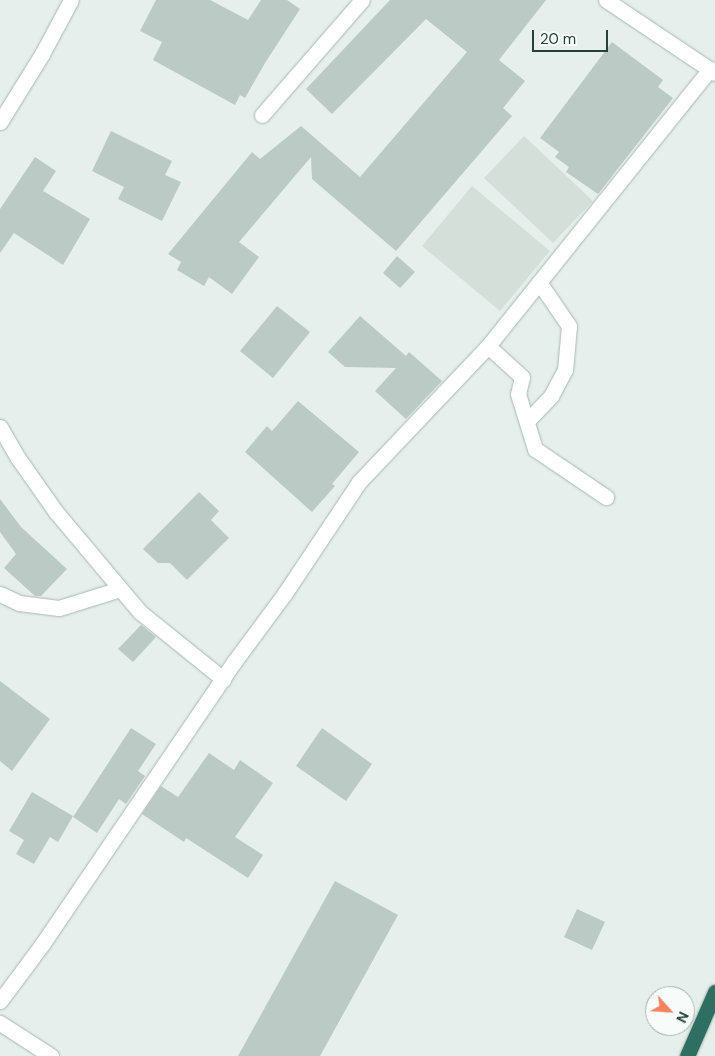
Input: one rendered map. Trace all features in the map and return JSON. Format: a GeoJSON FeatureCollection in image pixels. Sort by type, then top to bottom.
{"type":"FeatureCollection","features":[{"type":"Feature","properties":{"kind":"highway"},"geometry":{"type":"LineString","coordinates":[[688,1056],[715,992]]}},
{"type":"Feature","properties":{"kind":"street"},"geometry":{"type":"LineString","coordinates":[[0,122],[42,54],[71,0]]}},
{"type":"Feature","properties":{"kind":"street"},"geometry":{"type":"LineString","coordinates":[[262,115],[362,0]]}},
{"type":"Feature","properties":{"kind":"street"},"geometry":{"type":"LineString","coordinates":[[0,1001],[43,943],[224,678],[285,593],[359,482],[488,346],[713,71],[606,0]]}},
{"type":"Feature","properties":{"kind":"street"},"geometry":{"type":"LineString","coordinates":[[527,421],[551,396],[564,370],[569,326],[539,282]]}},
{"type":"Feature","properties":{"kind":"street"},"geometry":{"type":"LineString","coordinates":[[488,346],[522,377],[518,394],[535,449],[606,497]]}},
{"type":"Feature","properties":{"kind":"street"},"geometry":{"type":"LineString","coordinates":[[0,427],[18,458],[56,512],[140,612],[224,678]]}},
{"type":"Feature","properties":{"kind":"street"},"geometry":{"type":"LineString","coordinates":[[0,594],[19,603],[58,608],[120,589]]}},
{"type":"Feature","properties":{"kind":"street"},"geometry":{"type":"LineString","coordinates":[[0,1023],[51,1056]]}},
{"type":"Feature","properties":{"kind":"shaded area"},"geometry":{"type":"Polygon","coordinates":[[[524,136],[593,201],[553,243],[484,178],[524,136]]]}},
{"type":"Feature","properties":{"kind":"shaded area"},"geometry":{"type":"Polygon","coordinates":[[[472,186],[550,251],[500,311],[422,246],[472,186]]]}},
{"type":"Feature","properties":{"kind":"building"},"geometry":{"type":"Polygon","coordinates":[[[156,0],[210,0],[248,20],[261,0],[287,0],[300,9],[245,98],[240,95],[235,105],[153,60],[162,42],[140,31],[156,0]]]}},
{"type":"Feature","properties":{"kind":"building"},"geometry":{"type":"Polygon","coordinates":[[[390,0],[546,0],[499,60],[525,81],[503,108],[512,116],[396,251],[312,179],[311,157],[239,242],[259,257],[232,294],[209,277],[204,286],[177,270],[181,262],[168,254],[252,152],[260,159],[301,126],[360,177],[467,52],[426,19],[332,114],[306,89],[390,0]]]}},
{"type":"Feature","properties":{"kind":"building"},"geometry":{"type":"Polygon","coordinates":[[[612,42],[663,80],[658,87],[673,98],[598,194],[566,172],[569,167],[555,157],[559,152],[540,138],[612,42]]]}},
{"type":"Feature","properties":{"kind":"building"},"geometry":{"type":"Polygon","coordinates":[[[111,131],[172,161],[165,175],[181,182],[162,221],[118,199],[124,187],[92,171],[111,131]]]}},
{"type":"Feature","properties":{"kind":"building"},"geometry":{"type":"Polygon","coordinates":[[[35,157],[56,171],[43,191],[90,219],[63,265],[14,233],[0,253],[0,209],[35,157]]]}},
{"type":"Feature","properties":{"kind":"building"},"geometry":{"type":"Polygon","coordinates":[[[397,256],[415,272],[400,288],[383,273],[397,256]]]}},
{"type":"Feature","properties":{"kind":"building"},"geometry":{"type":"Polygon","coordinates":[[[277,306],[310,332],[273,378],[240,351],[277,306]]]}},
{"type":"Feature","properties":{"kind":"building"},"geometry":{"type":"Polygon","coordinates":[[[360,316],[406,356],[409,352],[442,381],[406,419],[375,391],[396,368],[345,367],[328,352],[360,316]]]}},
{"type":"Feature","properties":{"kind":"building"},"geometry":{"type":"Polygon","coordinates":[[[298,401],[359,452],[332,484],[335,486],[312,512],[245,452],[267,426],[272,431],[298,401]]]}},
{"type":"Feature","properties":{"kind":"building"},"geometry":{"type":"Polygon","coordinates":[[[199,492],[219,511],[211,520],[229,538],[187,580],[170,563],[158,563],[143,549],[199,492]]]}},
{"type":"Feature","properties":{"kind":"building"},"geometry":{"type":"Polygon","coordinates":[[[0,499],[21,527],[67,569],[41,596],[35,596],[4,568],[16,554],[0,532],[0,499]]]}},
{"type":"Feature","properties":{"kind":"building"},"geometry":{"type":"Polygon","coordinates":[[[141,625],[156,637],[133,662],[118,649],[141,625]]]}},
{"type":"Feature","properties":{"kind":"building"},"geometry":{"type":"Polygon","coordinates":[[[0,681],[50,719],[12,771],[0,761],[0,681]]]}},
{"type":"Feature","properties":{"kind":"building"},"geometry":{"type":"Polygon","coordinates":[[[131,728],[156,744],[138,771],[145,776],[126,804],[119,799],[97,833],[73,817],[131,728]]]}},
{"type":"Feature","properties":{"kind":"building"},"geometry":{"type":"Polygon","coordinates":[[[322,728],[372,764],[346,801],[296,766],[322,728]]]}},
{"type":"Feature","properties":{"kind":"building"},"geometry":{"type":"Polygon","coordinates":[[[209,753],[234,770],[240,760],[273,783],[235,837],[263,855],[248,878],[186,838],[184,842],[142,814],[161,786],[178,797],[209,753]]]}},
{"type":"Feature","properties":{"kind":"building"},"geometry":{"type":"Polygon","coordinates":[[[32,792],[73,816],[58,842],[50,837],[34,864],[16,854],[24,840],[9,831],[32,792]]]}},
{"type":"Feature","properties":{"kind":"building"},"geometry":{"type":"Polygon","coordinates":[[[335,881],[398,915],[320,1056],[238,1056],[335,881]]]}},
{"type":"Feature","properties":{"kind":"building"},"geometry":{"type":"Polygon","coordinates":[[[577,909],[605,922],[592,950],[564,937],[577,909]]]}}]}
